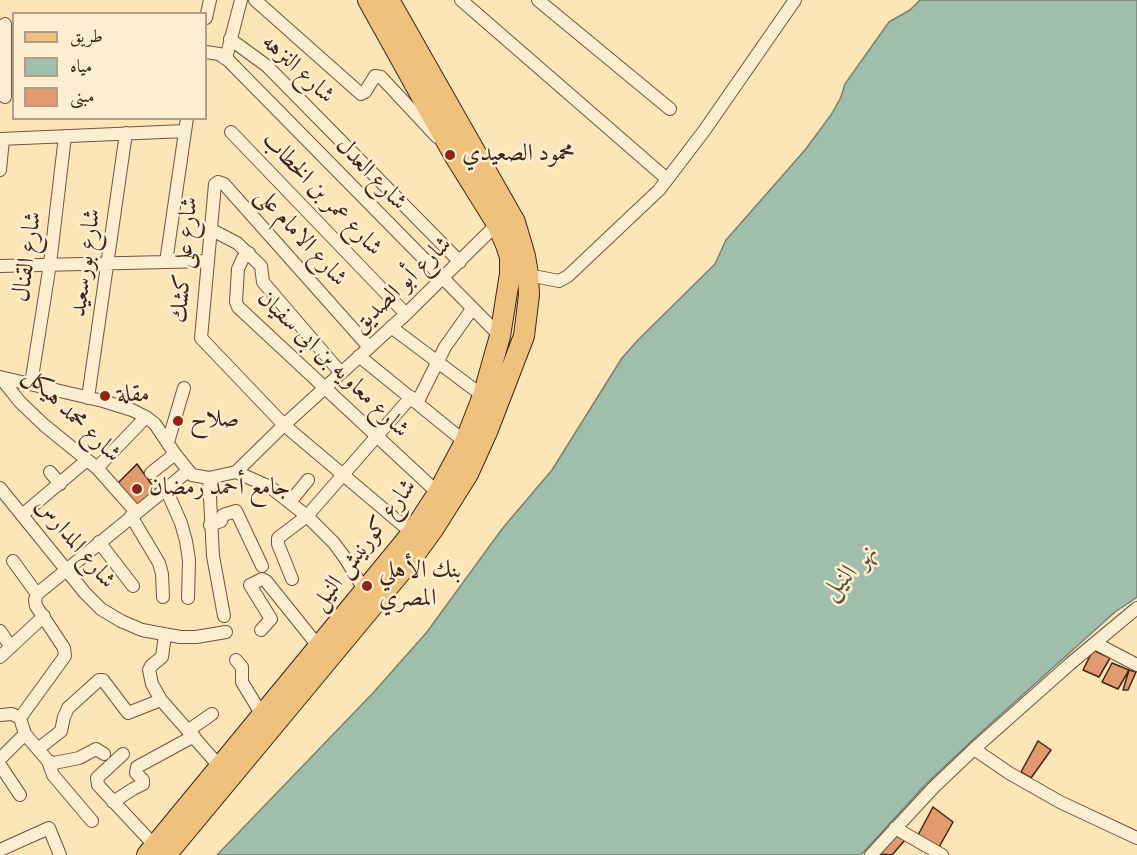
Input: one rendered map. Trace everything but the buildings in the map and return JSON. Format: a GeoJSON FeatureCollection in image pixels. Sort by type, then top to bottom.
{"type":"FeatureCollection","features":[{"type":"Feature","properties":{"kind":"main road","name":"شارع كورنيش النيل"},"geometry":{"type":"LineString","coordinates":[[156,852],[410,561],[434,528],[468,474],[487,432],[524,336],[530,295],[510,257],[507,245],[368,0]]}},
{"type":"Feature","properties":{"kind":"main road","name":"شارع كورنيش النيل"},"geometry":{"type":"LineString","coordinates":[[156,852],[220,767],[412,533],[438,493],[465,442],[483,396],[519,274],[521,239],[506,206],[389,0]]}},
{"type":"Feature","properties":{"kind":"street","name":"شارع النزهه"},"geometry":{"type":"LineString","coordinates":[[226,58],[241,0]]}},
{"type":"Feature","properties":{"kind":"street"},"geometry":{"type":"LineString","coordinates":[[255,0],[361,94],[375,76],[381,77],[454,155]]}},
{"type":"Feature","properties":{"kind":"street"},"geometry":{"type":"LineString","coordinates":[[461,0],[667,179]]}},
{"type":"Feature","properties":{"kind":"street"},"geometry":{"type":"LineString","coordinates":[[538,0],[670,109]]}},
{"type":"Feature","properties":{"kind":"street"},"geometry":{"type":"LineString","coordinates":[[519,274],[559,281],[568,276],[658,190],[704,131],[795,0]]}},
{"type":"Feature","properties":{"kind":"street"},"geometry":{"type":"LineString","coordinates":[[6,24],[6,97]]}},
{"type":"Feature","properties":{"kind":"street","name":"شارع النزهه"},"geometry":{"type":"LineString","coordinates":[[230,39],[267,66],[460,262]]}},
{"type":"Feature","properties":{"kind":"street","name":"شارع العدل"},"geometry":{"type":"LineString","coordinates":[[207,52],[226,58],[500,336]]}},
{"type":"Feature","properties":{"kind":"street"},"geometry":{"type":"LineString","coordinates":[[0,170],[2,139],[126,133],[186,124],[166,262]]}},
{"type":"Feature","properties":{"kind":"street","name":"شارع عمر بن الخطاب"},"geometry":{"type":"LineString","coordinates":[[231,132],[406,314]]}},
{"type":"Feature","properties":{"kind":"street","name":"شارع بورسعيد"},"geometry":{"type":"LineString","coordinates":[[88,398],[126,133]]}},
{"type":"Feature","properties":{"kind":"street","name":"شارع القنال"},"geometry":{"type":"LineString","coordinates":[[31,384],[50,264],[65,136]]}},
{"type":"Feature","properties":{"kind":"street","name":"شارع على كشك"},"geometry":{"type":"LineString","coordinates":[[224,184],[218,183],[214,186],[201,338],[284,425],[412,533]]}},
{"type":"Feature","properties":{"kind":"street","name":"شارع الامام على"},"geometry":{"type":"LineString","coordinates":[[224,184],[369,347]]}},
{"type":"Feature","properties":{"kind":"street","name":"شارع أبو الصديق"},"geometry":{"type":"LineString","coordinates":[[236,472],[406,314],[496,224]]}},
{"type":"Feature","properties":{"kind":"street"},"geometry":{"type":"LineString","coordinates":[[210,229],[237,243],[261,266],[262,282],[341,373]]}},
{"type":"Feature","properties":{"kind":"street","name":"شارع معاويه بن ابى سفيان"},"geometry":{"type":"LineString","coordinates":[[249,253],[243,258],[238,269],[237,305],[438,493]]}},
{"type":"Feature","properties":{"kind":"street"},"geometry":{"type":"LineString","coordinates":[[0,266],[207,261]]}},
{"type":"Feature","properties":{"kind":"street"},"geometry":{"type":"LineString","coordinates":[[292,579],[278,540],[307,516],[377,437],[414,400],[453,333],[472,309]]}},
{"type":"Feature","properties":{"kind":"street"},"geometry":{"type":"LineString","coordinates":[[391,327],[483,396]]}},
{"type":"Feature","properties":{"kind":"street"},"geometry":{"type":"LineString","coordinates":[[359,356],[465,442]]}},
{"type":"Feature","properties":{"kind":"street"},"geometry":{"type":"LineString","coordinates":[[0,377],[118,405],[146,417],[162,432],[188,471],[198,477],[209,478],[236,472],[259,481],[307,516],[334,543],[351,566],[365,591]]}},
{"type":"Feature","properties":{"kind":"street","name":"شارع محمد هيكل"},"geometry":{"type":"LineString","coordinates":[[0,377],[20,402],[44,425],[92,464],[134,514],[159,563],[163,597]]}},
{"type":"Feature","properties":{"kind":"street"},"geometry":{"type":"LineString","coordinates":[[168,442],[184,388]]}},
{"type":"Feature","properties":{"kind":"street"},"geometry":{"type":"LineString","coordinates":[[22,515],[60,484],[92,464],[146,417]]}},
{"type":"Feature","properties":{"kind":"street"},"geometry":{"type":"LineString","coordinates":[[151,473],[175,454]]}},
{"type":"Feature","properties":{"kind":"street"},"geometry":{"type":"LineString","coordinates":[[92,821],[53,775],[48,761],[25,734],[20,722],[20,718],[65,656],[64,648],[35,603],[37,594],[188,471]]}},
{"type":"Feature","properties":{"kind":"street"},"geometry":{"type":"LineString","coordinates":[[50,472],[60,484]]}},
{"type":"Feature","properties":{"kind":"street"},"geometry":{"type":"LineString","coordinates":[[209,478],[210,525],[224,616]]}},
{"type":"Feature","properties":{"kind":"street"},"geometry":{"type":"LineString","coordinates":[[290,502],[308,480]]}},
{"type":"Feature","properties":{"kind":"street"},"geometry":{"type":"LineString","coordinates":[[166,489],[186,541],[189,569],[188,598]]}},
{"type":"Feature","properties":{"kind":"street","name":"شارع المدارس"},"geometry":{"type":"LineString","coordinates":[[3,497],[22,515],[85,593],[101,609],[142,630],[165,635],[196,637],[226,632]]}},
{"type":"Feature","properties":{"kind":"street"},"geometry":{"type":"LineString","coordinates":[[210,525],[221,521],[223,515],[236,511],[262,566]]}},
{"type":"Feature","properties":{"kind":"street"},"geometry":{"type":"LineString","coordinates":[[99,542],[133,586]]}},
{"type":"Feature","properties":{"kind":"street"},"geometry":{"type":"LineString","coordinates":[[13,561],[37,594]]}},
{"type":"Feature","properties":{"kind":"street"},"geometry":{"type":"LineString","coordinates":[[261,630],[271,619],[250,585],[262,579],[319,647]]}},
{"type":"Feature","properties":{"kind":"street"},"geometry":{"type":"LineString","coordinates":[[871,855],[974,748],[1137,608]]}},
{"type":"Feature","properties":{"kind":"street"},"geometry":{"type":"LineString","coordinates":[[0,657],[44,616]]}},
{"type":"Feature","properties":{"kind":"street"},"geometry":{"type":"LineString","coordinates":[[0,631],[11,647]]}},
{"type":"Feature","properties":{"kind":"street"},"geometry":{"type":"LineString","coordinates":[[165,635],[162,657],[149,670],[152,684],[162,700],[220,767]]}},
{"type":"Feature","properties":{"kind":"street"},"geometry":{"type":"LineString","coordinates":[[1095,643],[1137,664]]}},
{"type":"Feature","properties":{"kind":"street"},"geometry":{"type":"LineString","coordinates":[[236,660],[242,667],[242,682],[262,715]]}},
{"type":"Feature","properties":{"kind":"street"},"geometry":{"type":"LineString","coordinates":[[38,749],[61,731],[68,708],[99,680],[103,680],[128,713],[162,700]]}},
{"type":"Feature","properties":{"kind":"street"},"geometry":{"type":"LineString","coordinates":[[0,715],[12,714],[20,718]]}},
{"type":"Feature","properties":{"kind":"street"},"geometry":{"type":"LineString","coordinates":[[114,802],[143,784],[143,780],[135,773],[137,767],[191,733],[212,714]]}},
{"type":"Feature","properties":{"kind":"street"},"geometry":{"type":"LineString","coordinates":[[0,759],[25,734]]}},
{"type":"Feature","properties":{"kind":"street"},"geometry":{"type":"LineString","coordinates":[[974,748],[1009,773],[1060,802],[1137,838]]}},
{"type":"Feature","properties":{"kind":"street"},"geometry":{"type":"LineString","coordinates":[[48,761],[59,763],[79,758],[96,749],[104,754]]}},
{"type":"Feature","properties":{"kind":"street"},"geometry":{"type":"LineString","coordinates":[[123,754],[100,776],[97,782],[156,852]]}},
{"type":"Feature","properties":{"kind":"street"},"geometry":{"type":"LineString","coordinates":[[0,765],[20,795]]}},
{"type":"Feature","properties":{"kind":"street"},"geometry":{"type":"LineString","coordinates":[[0,850],[49,828],[60,855]]}},
{"type":"Feature","properties":{"kind":"street"},"geometry":{"type":"LineString","coordinates":[[895,828],[942,855]]}},
{"type":"Feature","properties":{"kind":"water","name":"نهر النيل"},"geometry":{"type":"Polygon","coordinates":[[[920,0],[1137,0],[1137,597],[1115,612],[978,735],[925,785],[861,855],[217,855],[373,693],[427,632],[502,529],[552,470],[622,358],[715,264],[726,240],[805,150],[831,115],[845,84],[889,22],[910,10],[920,0]]]}},
{"type":"Feature","properties":{"kind":"place","name":"محمود الصعيدي"},"geometry":{"type":"Point","coordinates":[450,155]}},
{"type":"Feature","properties":{"kind":"place","name":"مقلة"},"geometry":{"type":"Point","coordinates":[105,396]}},
{"type":"Feature","properties":{"kind":"place","name":"صلاح"},"geometry":{"type":"Point","coordinates":[178,421]}},
{"type":"Feature","properties":{"kind":"place","name":"جامع أحمد رمضان"},"geometry":{"type":"Point","coordinates":[137,489]}},
{"type":"Feature","properties":{"kind":"place","name":"بنك الأهلي المصري"},"geometry":{"type":"Point","coordinates":[367,586]}}]}
